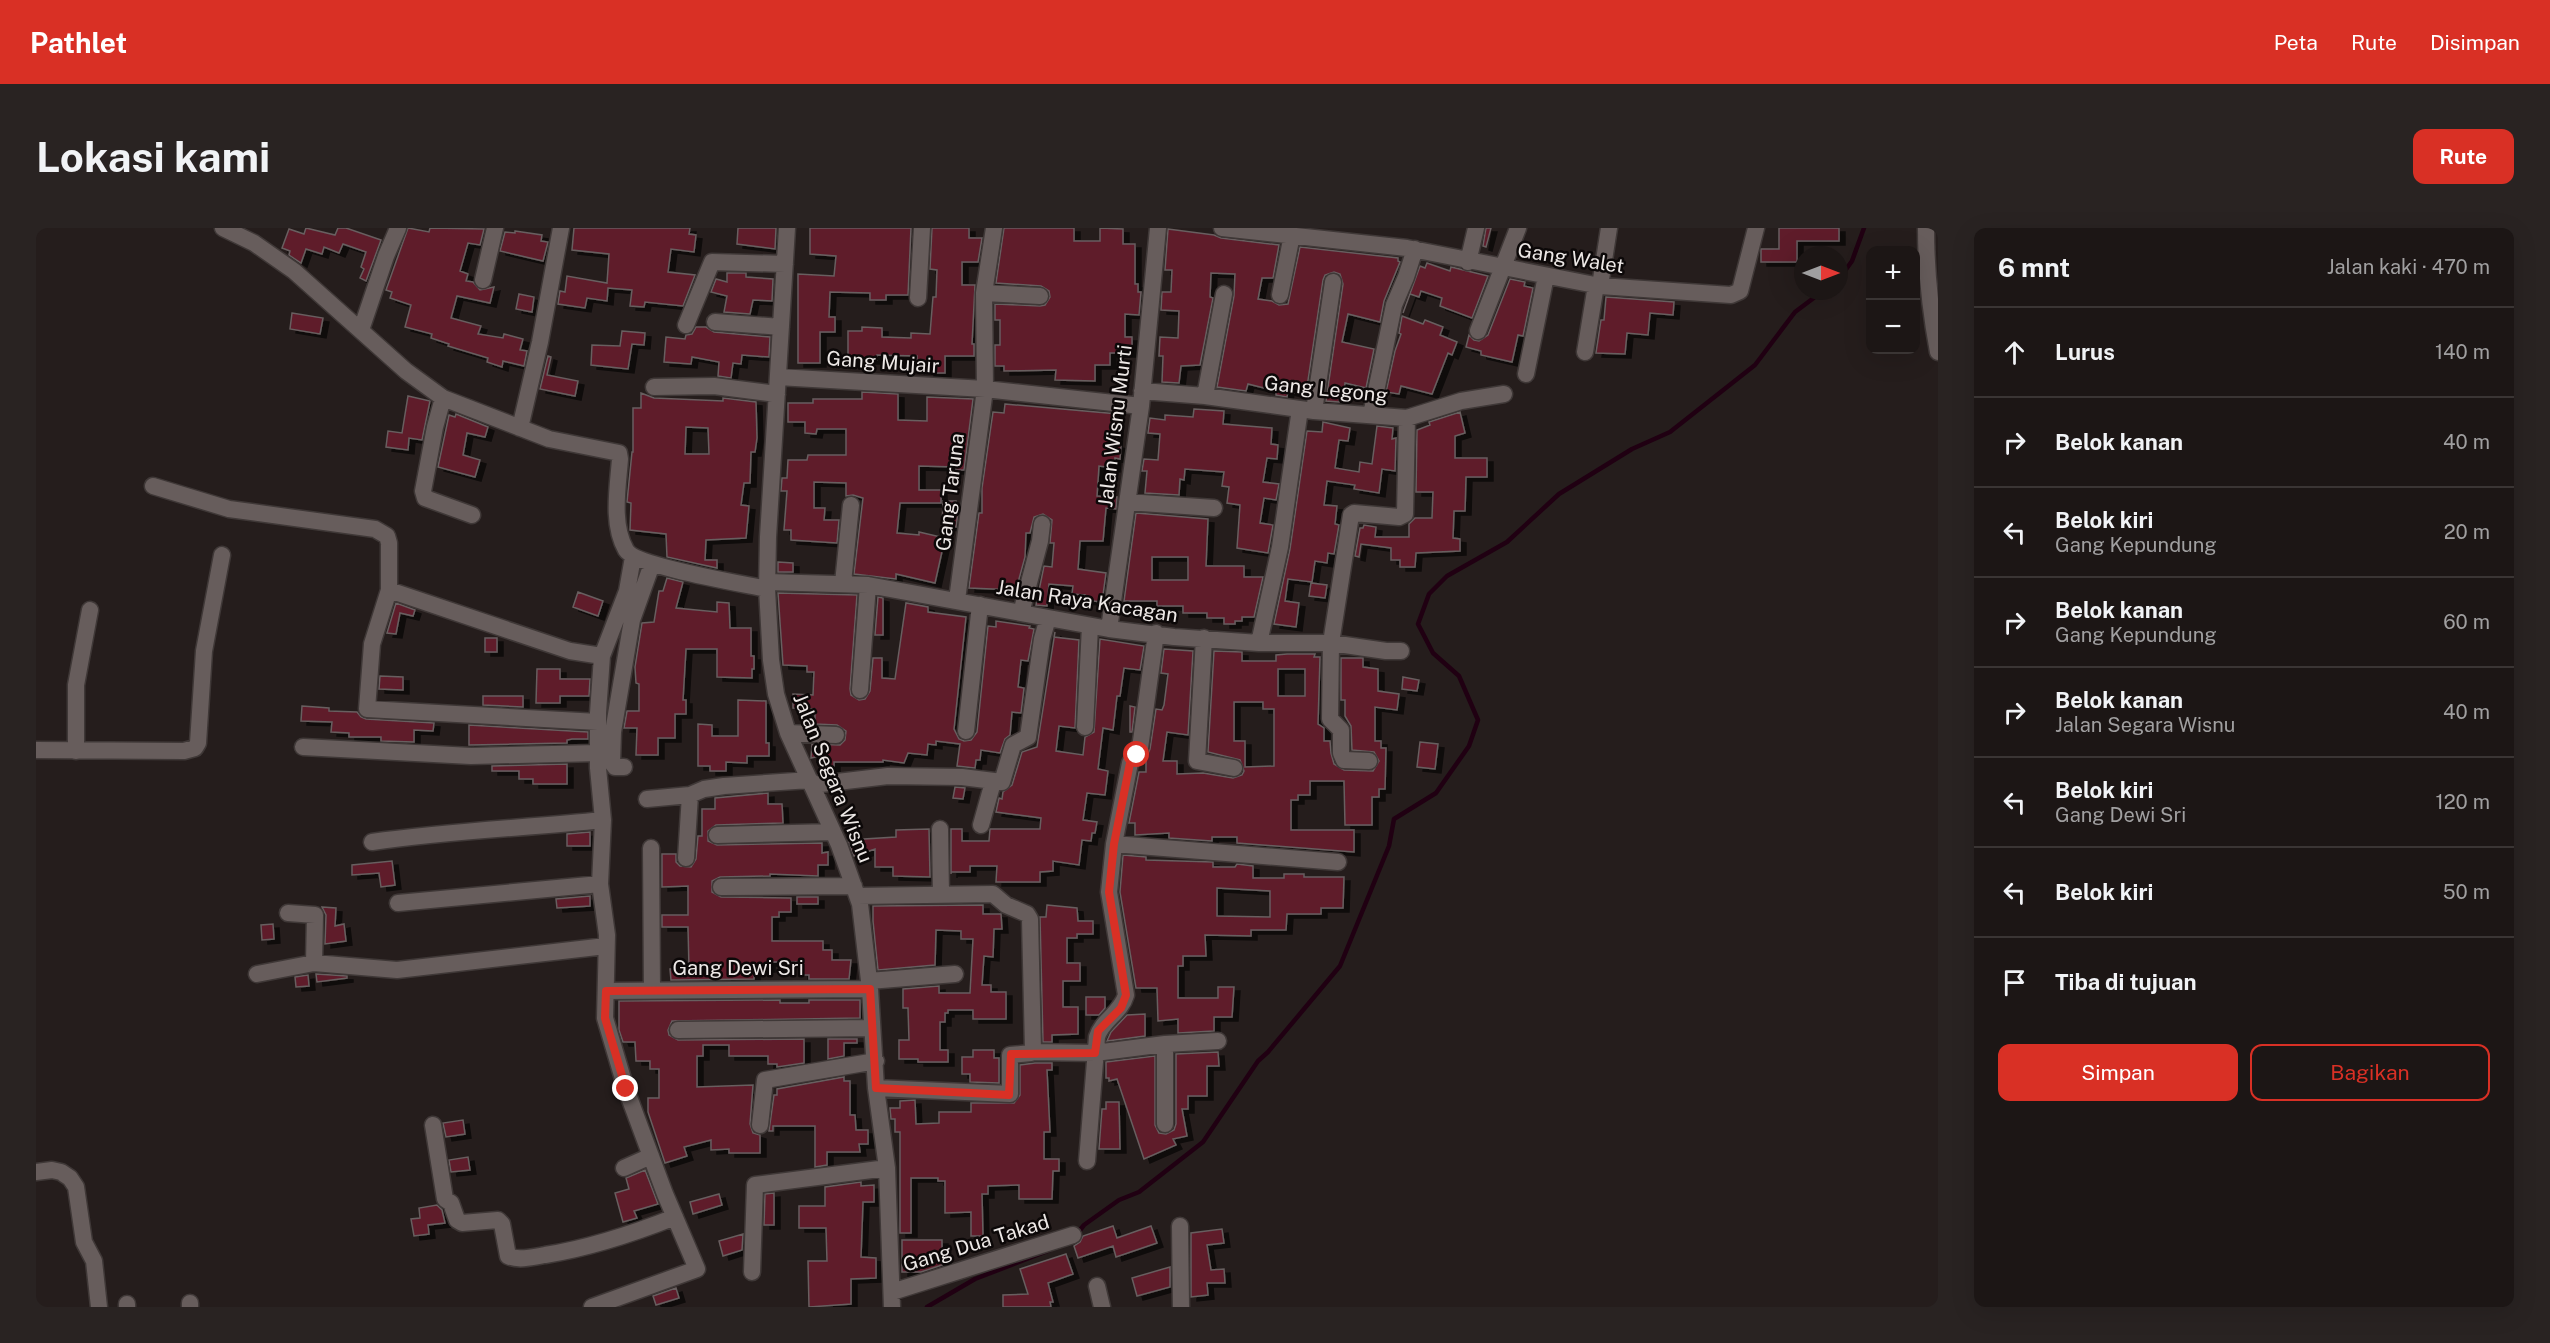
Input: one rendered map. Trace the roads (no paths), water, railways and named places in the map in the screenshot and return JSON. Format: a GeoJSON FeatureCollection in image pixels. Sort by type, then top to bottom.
{"type":"FeatureCollection","features":[{"type":"Feature","properties":{"kind":"street"},"geometry":{"type":"LineString","coordinates":[[223,228],[257,235],[406,371],[443,398],[549,439],[619,453],[616,506],[618,524],[626,551],[633,557],[627,591],[602,657],[598,722],[603,820],[600,884],[607,936],[605,1018],[626,1089],[697,1270],[592,1307]]}},
{"type":"Feature","properties":{"kind":"street"},"geometry":{"type":"LineString","coordinates":[[361,330],[398,228]]}},
{"type":"Feature","properties":{"kind":"street"},"geometry":{"type":"LineString","coordinates":[[483,280],[495,228]]}},
{"type":"Feature","properties":{"kind":"street"},"geometry":{"type":"LineString","coordinates":[[520,428],[540,342],[561,228]]}},
{"type":"Feature","properties":{"kind":"street","name":"Jalan Segara Wisnu"},"geometry":{"type":"LineString","coordinates":[[787,228],[766,586],[773,678],[788,733],[833,832],[856,891],[864,927],[876,1060],[876,1088],[886,1168],[892,1299]]}},
{"type":"Feature","properties":{"kind":"street"},"geometry":{"type":"LineString","coordinates":[[918,298],[922,228]]}},
{"type":"Feature","properties":{"kind":"street","name":"Gang Taruna"},"geometry":{"type":"LineString","coordinates":[[957,600],[985,389],[984,293],[994,228]]}},
{"type":"Feature","properties":{"kind":"street","name":"Jalan Wisnu Murti"},"geometry":{"type":"LineString","coordinates":[[1109,629],[1142,399],[1158,228]]}},
{"type":"Feature","properties":{"kind":"street","name":"Gang Walet"},"geometry":{"type":"LineString","coordinates":[[1221,228],[1415,249],[1468,262],[1598,285],[1731,295],[1740,291],[1756,228]]}},
{"type":"Feature","properties":{"kind":"street"},"geometry":{"type":"LineString","coordinates":[[1468,262],[1476,228]]}},
{"type":"Feature","properties":{"kind":"street"},"geometry":{"type":"LineString","coordinates":[[1478,331],[1518,228]]}},
{"type":"Feature","properties":{"kind":"street"},"geometry":{"type":"LineString","coordinates":[[1586,352],[1609,228]]}},
{"type":"Feature","properties":{"kind":"street"},"geometry":{"type":"LineString","coordinates":[[1926,228],[1926,271],[1930,315],[1938,352]]}},
{"type":"Feature","properties":{"kind":"street"},"geometry":{"type":"LineString","coordinates":[[1280,295],[1292,235]]}},
{"type":"Feature","properties":{"kind":"street"},"geometry":{"type":"LineString","coordinates":[[1371,415],[1394,304],[1415,249]]}},
{"type":"Feature","properties":{"kind":"street"},"geometry":{"type":"LineString","coordinates":[[686,325],[712,262],[785,264]]}},
{"type":"Feature","properties":{"kind":"street"},"geometry":{"type":"LineString","coordinates":[[1526,374],[1546,276]]}},
{"type":"Feature","properties":{"kind":"street"},"geometry":{"type":"LineString","coordinates":[[1259,644],[1334,282]]}},
{"type":"Feature","properties":{"kind":"street"},"geometry":{"type":"LineString","coordinates":[[984,293],[1040,296]]}},
{"type":"Feature","properties":{"kind":"street"},"geometry":{"type":"LineString","coordinates":[[1205,396],[1224,294]]}},
{"type":"Feature","properties":{"kind":"street"},"geometry":{"type":"LineString","coordinates":[[715,322],[781,327]]}},
{"type":"Feature","properties":{"kind":"street","name":"Gang Mujair"},"geometry":{"type":"LineString","coordinates":[[778,377],[1142,399]]}},
{"type":"Feature","properties":{"kind":"street"},"geometry":{"type":"LineString","coordinates":[[654,387],[714,386],[777,394]]}},
{"type":"Feature","properties":{"kind":"street","name":"Gang Legong"},"geometry":{"type":"LineString","coordinates":[[1142,399],[1205,396],[1307,410],[1407,418],[1461,401],[1503,394]]}},
{"type":"Feature","properties":{"kind":"street"},"geometry":{"type":"LineString","coordinates":[[443,398],[423,491],[426,498],[472,516]]}},
{"type":"Feature","properties":{"kind":"street"},"geometry":{"type":"LineString","coordinates":[[1369,761],[1344,760],[1341,756],[1342,732],[1330,719],[1330,643],[1351,515],[1354,513],[1399,517],[1405,514],[1407,418]]}},
{"type":"Feature","properties":{"kind":"street"},"geometry":{"type":"LineString","coordinates":[[153,486],[229,509],[343,523],[381,531],[387,536],[389,590],[372,644],[368,710],[598,722]]}},
{"type":"Feature","properties":{"kind":"street"},"geometry":{"type":"LineString","coordinates":[[1127,502],[1214,508]]}},
{"type":"Feature","properties":{"kind":"street"},"geometry":{"type":"LineString","coordinates":[[843,583],[851,505]]}},
{"type":"Feature","properties":{"kind":"street"},"geometry":{"type":"LineString","coordinates":[[1021,612],[1040,541],[1042,524]]}},
{"type":"Feature","properties":{"kind":"street"},"geometry":{"type":"LineString","coordinates":[[36,750],[184,751],[195,748],[198,743],[204,651],[222,555]]}},
{"type":"Feature","properties":{"kind":"street","name":"Jalan Raya Kacagan"},"geometry":{"type":"LineString","coordinates":[[633,557],[652,564],[766,586],[843,583],[868,585],[1090,626],[1174,637],[1259,644],[1330,643],[1401,651]]}},
{"type":"Feature","properties":{"kind":"street"},"geometry":{"type":"LineString","coordinates":[[624,767],[615,767],[612,763],[613,732],[632,620],[652,564]]}},
{"type":"Feature","properties":{"kind":"street"},"geometry":{"type":"LineString","coordinates":[[860,690],[868,585]]}},
{"type":"Feature","properties":{"kind":"street"},"geometry":{"type":"LineString","coordinates":[[389,590],[570,651],[602,657]]}},
{"type":"Feature","properties":{"kind":"street"},"geometry":{"type":"LineString","coordinates":[[966,731],[980,605]]}},
{"type":"Feature","properties":{"kind":"street"},"geometry":{"type":"LineString","coordinates":[[76,751],[76,685],[90,610]]}},
{"type":"Feature","properties":{"kind":"street"},"geometry":{"type":"LineString","coordinates":[[647,799],[690,795],[704,789],[724,786],[888,776],[962,777],[1002,782],[1013,745],[1028,737],[1042,639],[1048,618]]}},
{"type":"Feature","properties":{"kind":"street"},"geometry":{"type":"LineString","coordinates":[[1085,727],[1090,626]]}},
{"type":"Feature","properties":{"kind":"street"},"geometry":{"type":"LineString","coordinates":[[1087,1161],[1098,1031],[1121,1008],[1126,995],[1110,906],[1114,844],[1130,763],[1140,748],[1156,633]]}},
{"type":"Feature","properties":{"kind":"street"},"geometry":{"type":"LineString","coordinates":[[1204,638],[1197,761],[1234,768]]}},
{"type":"Feature","properties":{"kind":"street"},"geometry":{"type":"LineString","coordinates":[[788,733],[836,735]]}},
{"type":"Feature","properties":{"kind":"street"},"geometry":{"type":"LineString","coordinates":[[303,747],[471,756],[598,753]]}},
{"type":"Feature","properties":{"kind":"street"},"geometry":{"type":"LineString","coordinates":[[981,825],[993,782]]}},
{"type":"Feature","properties":{"kind":"street"},"geometry":{"type":"LineString","coordinates":[[686,858],[690,795]]}},
{"type":"Feature","properties":{"kind":"street"},"geometry":{"type":"LineString","coordinates":[[372,842],[467,830],[512,829],[603,820]]}},
{"type":"Feature","properties":{"kind":"street"},"geometry":{"type":"LineString","coordinates":[[940,829],[940,895]]}},
{"type":"Feature","properties":{"kind":"street"},"geometry":{"type":"LineString","coordinates":[[717,835],[833,832]]}},
{"type":"Feature","properties":{"kind":"street"},"geometry":{"type":"LineString","coordinates":[[1114,844],[1338,862]]}},
{"type":"Feature","properties":{"kind":"street"},"geometry":{"type":"LineString","coordinates":[[651,848],[652,990]]}},
{"type":"Feature","properties":{"kind":"street"},"geometry":{"type":"LineString","coordinates":[[398,903],[600,884]]}},
{"type":"Feature","properties":{"kind":"street"},"geometry":{"type":"LineString","coordinates":[[721,887],[940,895],[993,894],[1006,905],[1028,914],[1030,919],[1032,1052]]}},
{"type":"Feature","properties":{"kind":"street"},"geometry":{"type":"LineString","coordinates":[[288,913],[315,915],[314,963]]}},
{"type":"Feature","properties":{"kind":"street"},"geometry":{"type":"LineString","coordinates":[[257,974],[314,963],[397,970],[606,946]]}},
{"type":"Feature","properties":{"kind":"street","name":"Gang Dewi Sri"},"geometry":{"type":"LineString","coordinates":[[606,991],[869,985],[955,974]]}},
{"type":"Feature","properties":{"kind":"street"},"geometry":{"type":"LineString","coordinates":[[678,1030],[872,1028]]}},
{"type":"Feature","properties":{"kind":"street"},"geometry":{"type":"LineString","coordinates":[[876,1088],[1009,1095],[1010,1055],[1032,1052],[1095,1053],[1165,1044],[1218,1041]]}},
{"type":"Feature","properties":{"kind":"street"},"geometry":{"type":"LineString","coordinates":[[1165,1044],[1165,1124]]}},
{"type":"Feature","properties":{"kind":"street"},"geometry":{"type":"LineString","coordinates":[[760,1125],[765,1080],[876,1060]]}},
{"type":"Feature","properties":{"kind":"street"},"geometry":{"type":"LineString","coordinates":[[433,1125],[445,1199],[451,1203],[457,1220],[462,1223],[498,1220],[502,1224],[508,1256],[511,1258],[531,1257],[593,1246],[622,1238],[675,1217]]}},
{"type":"Feature","properties":{"kind":"street"},"geometry":{"type":"LineString","coordinates":[[624,1168],[651,1156]]}},
{"type":"Feature","properties":{"kind":"street"},"geometry":{"type":"LineString","coordinates":[[752,1272],[754,1185],[886,1168]]}},
{"type":"Feature","properties":{"kind":"street"},"geometry":{"type":"LineString","coordinates":[[36,1172],[52,1170],[61,1172],[70,1178],[76,1187],[84,1242],[94,1261],[99,1307]]}},
{"type":"Feature","properties":{"kind":"street"},"geometry":{"type":"LineString","coordinates":[[1180,1226],[1181,1307]]}},
{"type":"Feature","properties":{"kind":"street","name":"Gang Dua Takad"},"geometry":{"type":"LineString","coordinates":[[892,1299],[1073,1235]]}},
{"type":"Feature","properties":{"kind":"street"},"geometry":{"type":"LineString","coordinates":[[1097,1286],[1102,1307]]}},
{"type":"Feature","properties":{"kind":"waterway"},"geometry":{"type":"LineString","coordinates":[[1848,267],[1864,228]]}},
{"type":"Feature","properties":{"kind":"waterway"},"geometry":{"type":"LineString","coordinates":[[1077,1234],[1084,1225],[1119,1200],[1139,1192],[1203,1142],[1258,1061],[1340,966],[1389,846],[1394,819],[1436,793],[1469,746],[1478,720],[1459,676],[1433,653],[1418,624],[1429,594],[1447,576],[1507,542],[1559,494],[1632,449],[1670,432],[1755,365],[1795,312],[1811,300]]}},
{"type":"Feature","properties":{"kind":"waterway"},"geometry":{"type":"LineString","coordinates":[[927,1307],[975,1279],[1050,1250]]}}]}
